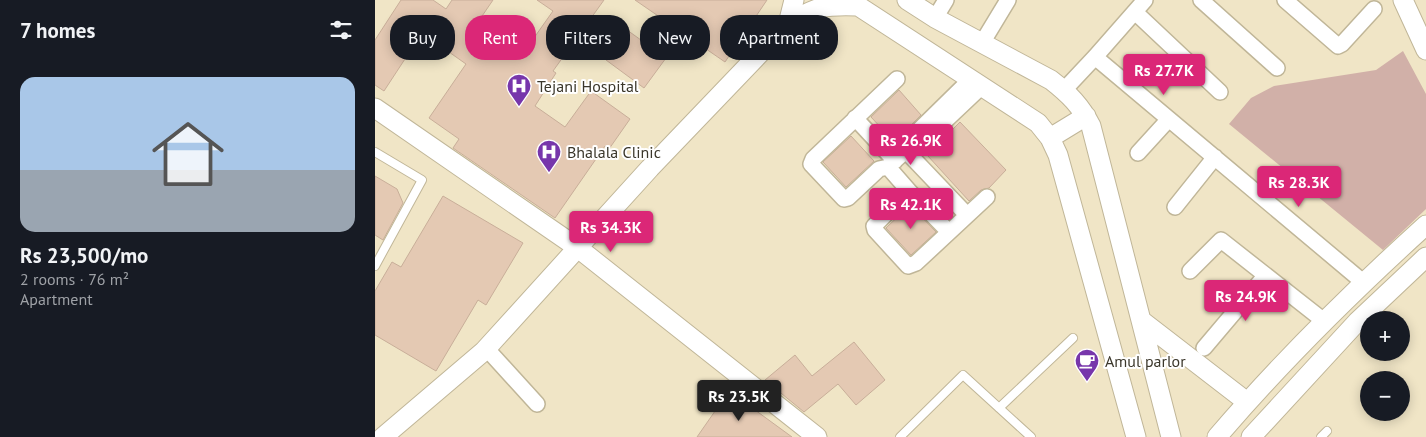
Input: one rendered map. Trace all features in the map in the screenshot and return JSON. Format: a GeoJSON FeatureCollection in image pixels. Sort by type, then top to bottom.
{"type":"FeatureCollection","features":[{"type":"Feature","properties":{"kind":"street"},"geometry":{"type":"LineString","coordinates":[[790,15],[794,0]]}},
{"type":"Feature","properties":{"kind":"street"},"geometry":{"type":"LineString","coordinates":[[907,0],[935,18],[1051,80],[1064,90],[1082,109],[1091,126],[1171,437]]}},
{"type":"Feature","properties":{"kind":"street"},"geometry":{"type":"LineString","coordinates":[[935,18],[946,0]]}},
{"type":"Feature","properties":{"kind":"street"},"geometry":{"type":"LineString","coordinates":[[982,43],[1008,0]]}},
{"type":"Feature","properties":{"kind":"street"},"geometry":{"type":"LineString","coordinates":[[1201,0],[1277,68]]}},
{"type":"Feature","properties":{"kind":"street"},"geometry":{"type":"LineString","coordinates":[[1403,0],[1426,50]]}},
{"type":"Feature","properties":{"kind":"street"},"geometry":{"type":"LineString","coordinates":[[803,15],[811,10],[853,3],[1037,123],[1050,138],[1058,155],[1136,437]]}},
{"type":"Feature","properties":{"kind":"street"},"geometry":{"type":"LineString","coordinates":[[1294,3],[1338,46],[1342,44],[1374,8]]}},
{"type":"Feature","properties":{"kind":"street"},"geometry":{"type":"LineString","coordinates":[[1064,90],[1140,6],[1220,92]]}},
{"type":"Feature","properties":{"kind":"street"},"geometry":{"type":"LineString","coordinates":[[1095,57],[1363,282]]}},
{"type":"Feature","properties":{"kind":"street"},"geometry":{"type":"LineString","coordinates":[[383,437],[486,348],[650,168],[754,60]]}},
{"type":"Feature","properties":{"kind":"street"},"geometry":{"type":"LineString","coordinates":[[897,79],[813,159],[811,164],[844,199],[848,198],[879,170],[927,138],[976,83]]}},
{"type":"Feature","properties":{"kind":"street"},"geometry":{"type":"LineString","coordinates":[[375,108],[578,248],[815,436]]}},
{"type":"Feature","properties":{"kind":"street"},"geometry":{"type":"LineString","coordinates":[[1050,138],[1086,116]]}},
{"type":"Feature","properties":{"kind":"street"},"geometry":{"type":"LineString","coordinates":[[855,118],[901,155],[967,215]]}},
{"type":"Feature","properties":{"kind":"street"},"geometry":{"type":"LineString","coordinates":[[1138,153],[1169,119]]}},
{"type":"Feature","properties":{"kind":"street"},"geometry":{"type":"LineString","coordinates":[[901,155],[909,191],[949,232]]}},
{"type":"Feature","properties":{"kind":"street"},"geometry":{"type":"LineString","coordinates":[[1175,207],[1215,156]]}},
{"type":"Feature","properties":{"kind":"street"},"geometry":{"type":"LineString","coordinates":[[909,191],[874,226],[875,230],[908,266],[916,263],[987,197]]}},
{"type":"Feature","properties":{"kind":"street"},"geometry":{"type":"LineString","coordinates":[[1217,437],[1247,402],[1324,321],[1363,282],[1426,225]]}},
{"type":"Feature","properties":{"kind":"street"},"geometry":{"type":"LineString","coordinates":[[1190,271],[1221,240],[1324,321]]}},
{"type":"Feature","properties":{"kind":"street"},"geometry":{"type":"LineString","coordinates":[[1251,437],[1357,322],[1426,257]]}},
{"type":"Feature","properties":{"kind":"street"},"geometry":{"type":"LineString","coordinates":[[1204,348],[1265,276]]}},
{"type":"Feature","properties":{"kind":"street"},"geometry":{"type":"LineString","coordinates":[[1141,321],[1247,402]]}},
{"type":"Feature","properties":{"kind":"street"},"geometry":{"type":"LineString","coordinates":[[486,348],[537,404]]}},
{"type":"Feature","properties":{"kind":"lane"},"geometry":{"type":"LineString","coordinates":[[375,152],[422,180],[375,266]]}},
{"type":"Feature","properties":{"kind":"lane"},"geometry":{"type":"LineString","coordinates":[[999,408],[1073,338]]}},
{"type":"Feature","properties":{"kind":"lane"},"geometry":{"type":"LineString","coordinates":[[900,437],[963,375],[1031,437]]}},
{"type":"Feature","properties":{"kind":"lane"},"geometry":{"type":"LineString","coordinates":[[1321,437],[1327,431]]}},
{"type":"Feature","properties":{"kind":"shaded area"},"geometry":{"type":"Polygon","coordinates":[[[1403,51],[1426,94],[1426,209],[1383,250],[1229,124],[1251,98],[1274,86],[1376,70],[1403,51]]]}},
{"type":"Feature","properties":{"kind":"building"},"geometry":{"type":"Polygon","coordinates":[[[401,0],[433,0],[446,9],[452,0],[493,0],[483,15],[465,15],[465,60],[536,60],[536,35],[546,21],[546,60],[561,60],[553,71],[556,73],[535,106],[565,127],[591,91],[630,119],[609,149],[605,146],[555,218],[453,148],[459,139],[429,118],[466,64],[455,56],[455,15],[391,15],[401,0]]]}},
{"type":"Feature","properties":{"kind":"building"},"geometry":{"type":"Polygon","coordinates":[[[537,0],[604,0],[593,15],[550,15],[553,11],[537,0]]]}},
{"type":"Feature","properties":{"kind":"building"},"geometry":{"type":"Polygon","coordinates":[[[635,0],[767,0],[757,15],[720,15],[720,59],[710,52],[710,15],[657,15],[635,0]]]}},
{"type":"Feature","properties":{"kind":"building"},"geometry":{"type":"Polygon","coordinates":[[[390,17],[390,60],[404,60],[384,91],[375,85],[375,40],[390,17]]]}},
{"type":"Feature","properties":{"kind":"building"},"geometry":{"type":"Polygon","coordinates":[[[630,32],[640,39],[640,60],[665,60],[644,88],[606,60],[630,60],[630,32]]]}},
{"type":"Feature","properties":{"kind":"building"},"geometry":{"type":"Polygon","coordinates":[[[899,90],[921,115],[897,145],[871,117],[899,90]]]}},
{"type":"Feature","properties":{"kind":"building"},"geometry":{"type":"Polygon","coordinates":[[[960,122],[1006,170],[989,188],[981,190],[969,201],[927,155],[960,122]]]}},
{"type":"Feature","properties":{"kind":"building"},"geometry":{"type":"Polygon","coordinates":[[[851,136],[874,161],[846,187],[823,162],[851,136]]]}},
{"type":"Feature","properties":{"kind":"building"},"geometry":{"type":"Polygon","coordinates":[[[375,176],[397,189],[403,203],[383,240],[375,235],[375,176]]]}},
{"type":"Feature","properties":{"kind":"building"},"geometry":{"type":"Polygon","coordinates":[[[443,196],[523,243],[486,305],[478,300],[436,371],[375,335],[375,291],[392,262],[401,267],[443,196]]]}},
{"type":"Feature","properties":{"kind":"building"},"geometry":{"type":"Polygon","coordinates":[[[910,205],[936,232],[911,255],[886,228],[910,205]]]}},
{"type":"Feature","properties":{"kind":"building"},"geometry":{"type":"Polygon","coordinates":[[[854,342],[885,380],[856,405],[838,384],[804,412],[765,380],[795,355],[812,376],[854,342]]]}},
{"type":"Feature","properties":{"kind":"building"},"geometry":{"type":"Polygon","coordinates":[[[729,391],[792,437],[697,437],[729,391]]]}},
{"type":"Feature","properties":{"kind":"place","name":"Tejani Hospital"},"geometry":{"type":"Point","coordinates":[519,107]}},
{"type":"Feature","properties":{"kind":"place","name":"Bhalala Clinic"},"geometry":{"type":"Point","coordinates":[549,173]}},
{"type":"Feature","properties":{"kind":"place","name":"Amul parlor"},"geometry":{"type":"Point","coordinates":[1087,382]}}]}
